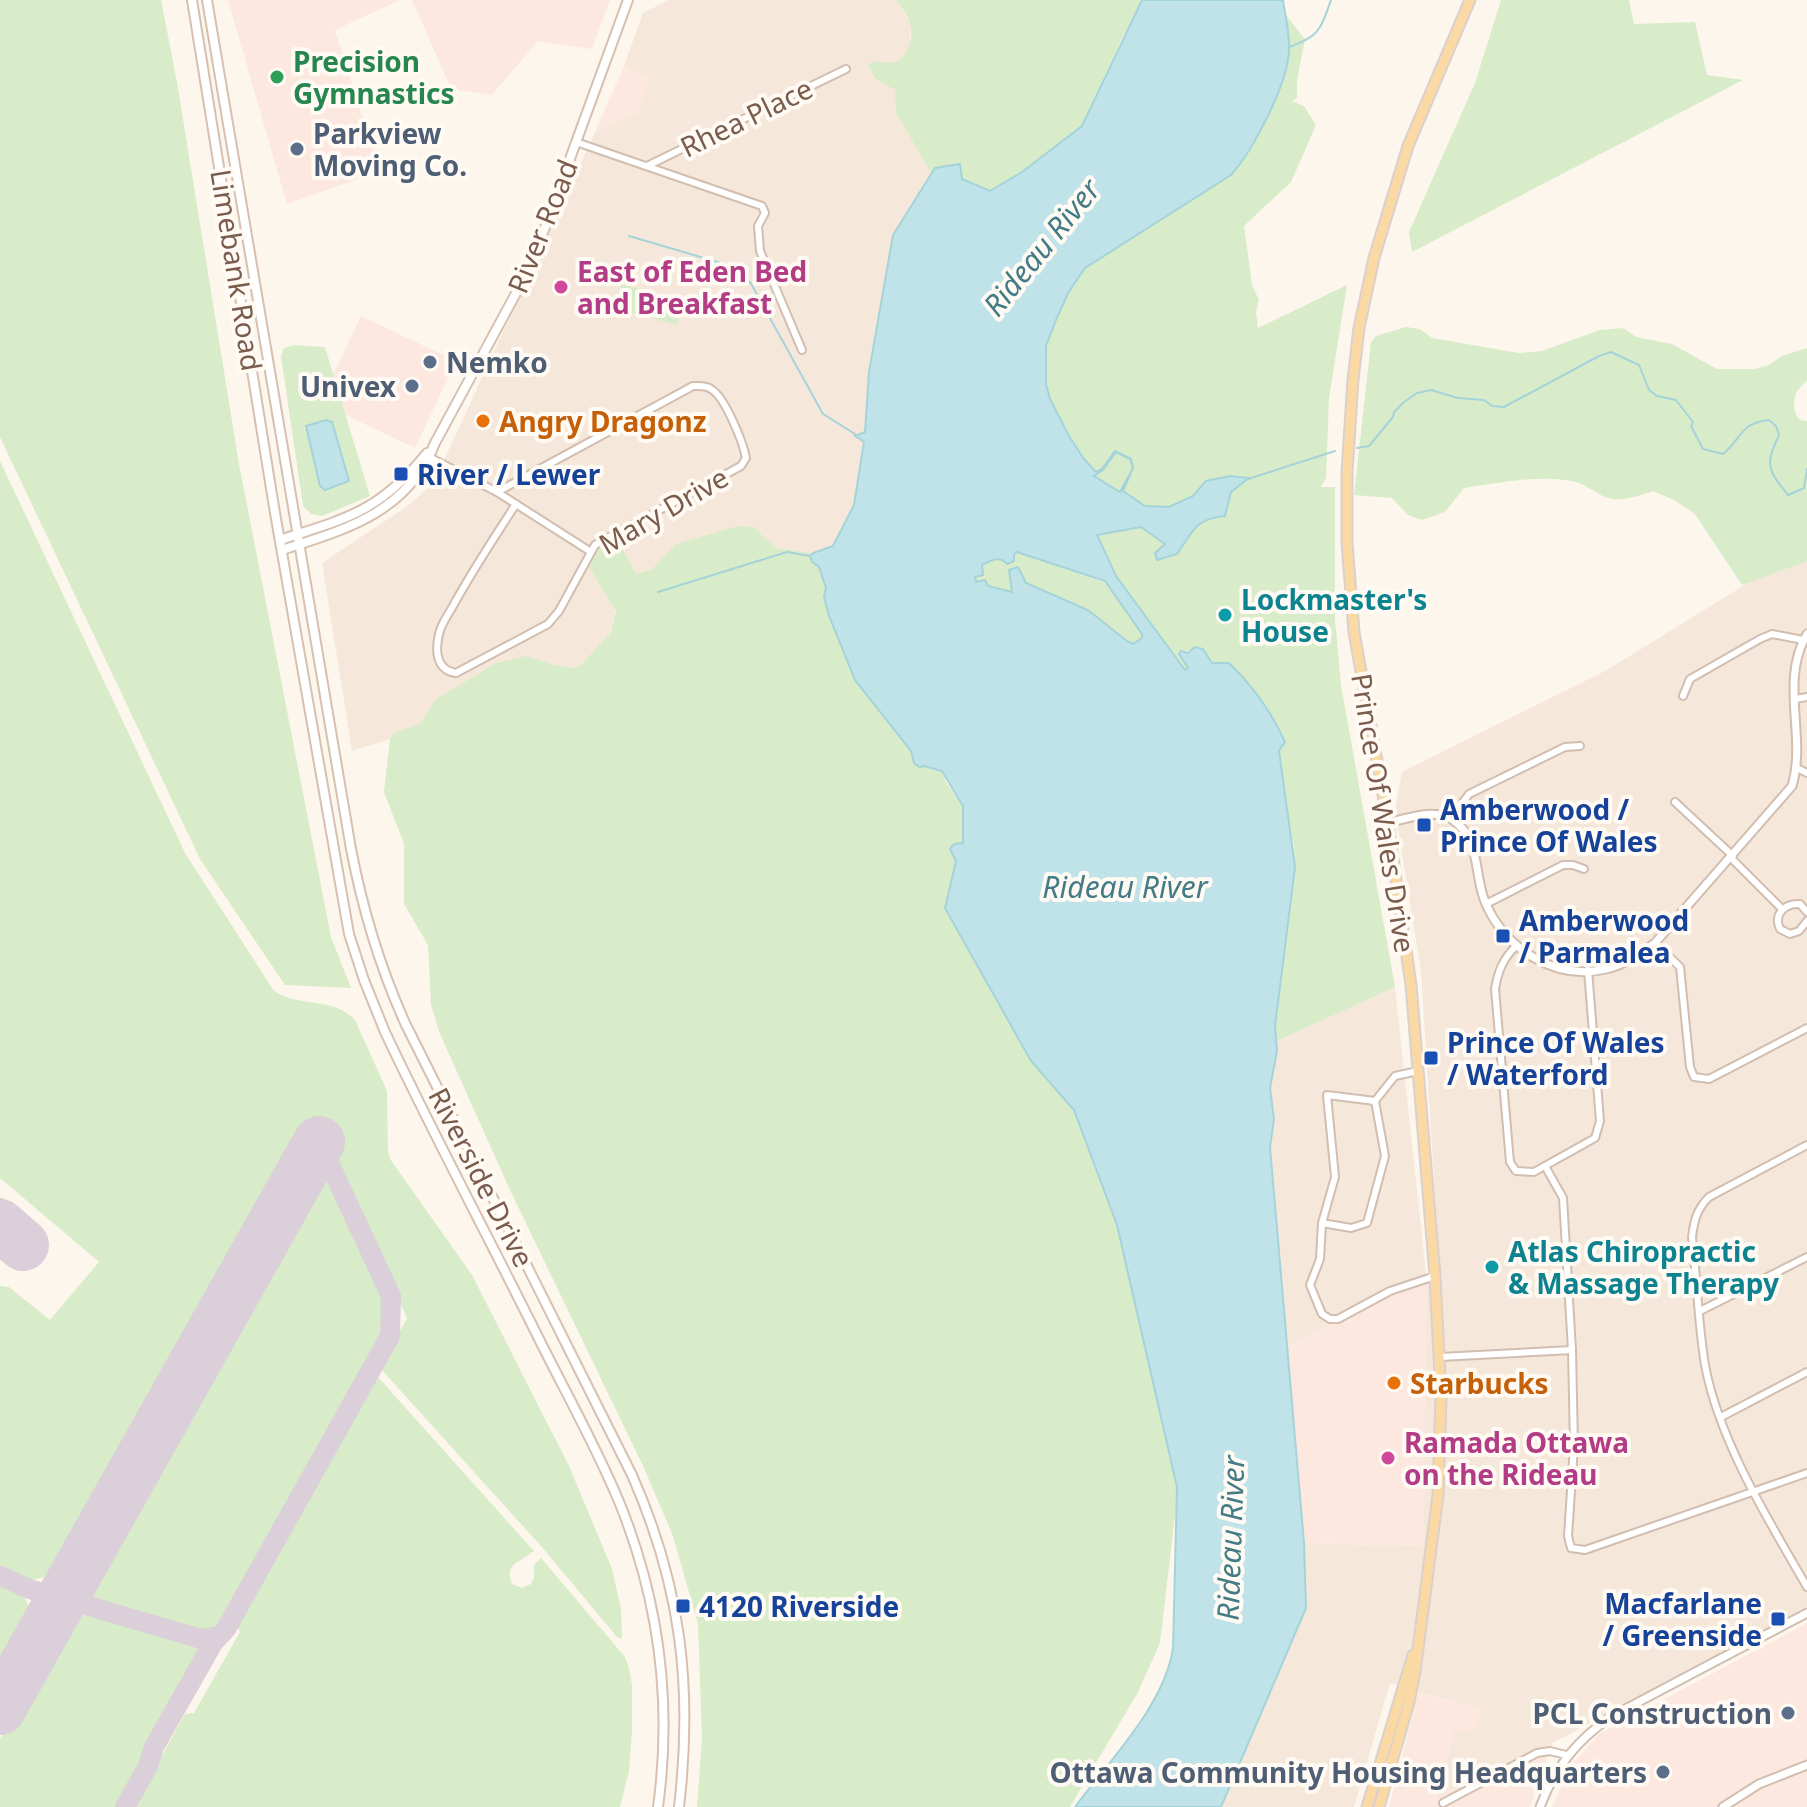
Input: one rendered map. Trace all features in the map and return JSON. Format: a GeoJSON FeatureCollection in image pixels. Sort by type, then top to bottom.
{"type":"FeatureCollection","features":[{"type":"Feature","properties":{"kind":"main road","name":"Limebank Road"},"geometry":{"type":"LineString","coordinates":[[192,0],[281,545]]}},
{"type":"Feature","properties":{"kind":"main road","name":"Limebank Road"},"geometry":{"type":"LineString","coordinates":[[207,0],[299,539]]}},
{"type":"Feature","properties":{"kind":"main road","name":"River Road"},"geometry":{"type":"LineString","coordinates":[[281,545],[364,520],[389,505],[417,478],[515,295],[544,230],[628,0]]}},
{"type":"Feature","properties":{"kind":"main road","name":"Prince Of Wales Drive"},"geometry":{"type":"LineString","coordinates":[[1379,1807],[1409,1702],[1429,1580],[1439,1483],[1440,1357],[1411,985],[1388,823],[1354,632],[1349,575],[1347,472],[1359,328],[1374,258],[1394,186],[1418,121],[1470,0]]}},
{"type":"Feature","properties":{"kind":"main road","name":"Riverside Drive"},"geometry":{"type":"LineString","coordinates":[[299,539],[351,849],[378,958],[418,1049],[632,1475],[661,1554],[675,1609],[686,1691],[685,1748],[679,1807]]}},
{"type":"Feature","properties":{"kind":"main road","name":"Riverside Drive"},"geometry":{"type":"LineString","coordinates":[[281,545],[342,899],[364,980],[398,1060],[610,1482],[640,1561],[653,1614],[662,1679],[663,1749],[658,1807]]}},
{"type":"Feature","properties":{"kind":"main road","name":"Prince Of Wales Drive"},"geometry":{"type":"LineString","coordinates":[[1367,1807],[1418,1644]]}},
{"type":"Feature","properties":{"kind":"street","name":"Rhea Place"},"geometry":{"type":"LineString","coordinates":[[647,166],[846,69]]}},
{"type":"Feature","properties":{"kind":"street"},"geometry":{"type":"LineString","coordinates":[[576,142],[762,206],[765,213],[758,226],[760,251],[802,350]]}},
{"type":"Feature","properties":{"kind":"street","name":"Mary Drive"},"geometry":{"type":"LineString","coordinates":[[497,492],[693,386],[710,388],[721,401],[742,441],[745,461],[741,466],[604,538],[591,552],[559,611],[548,624],[456,673],[441,668],[437,650],[439,632],[516,504]]}},
{"type":"Feature","properties":{"kind":"street"},"geometry":{"type":"LineString","coordinates":[[427,456],[497,492],[591,552]]}},
{"type":"Feature","properties":{"kind":"street"},"geometry":{"type":"LineString","coordinates":[[1388,823],[1422,815],[1451,819],[1464,830],[1473,846],[1486,904],[1495,922],[1516,946],[1535,959],[1552,966],[1588,970],[1605,969],[1637,956],[1655,943],[1803,771],[1796,699],[1796,659],[1805,637],[1772,634],[1760,639],[1690,679],[1683,696]]}},
{"type":"Feature","properties":{"kind":"street"},"geometry":{"type":"LineString","coordinates":[[1796,699],[1807,697]]}},
{"type":"Feature","properties":{"kind":"street"},"geometry":{"type":"LineString","coordinates":[[1451,819],[1469,794],[1565,747],[1580,746]]}},
{"type":"Feature","properties":{"kind":"street"},"geometry":{"type":"LineString","coordinates":[[1675,802],[1782,909]]}},
{"type":"Feature","properties":{"kind":"street"},"geometry":{"type":"LineString","coordinates":[[1486,904],[1563,865],[1584,869]]}},
{"type":"Feature","properties":{"kind":"street"},"geometry":{"type":"LineString","coordinates":[[1807,912],[1800,904],[1789,904],[1782,909],[1777,920],[1783,932],[1790,934],[1799,931],[1807,921]]}},
{"type":"Feature","properties":{"kind":"street"},"geometry":{"type":"LineString","coordinates":[[1655,943],[1680,967],[1690,1067],[1694,1077],[1709,1079],[1807,1028]]}},
{"type":"Feature","properties":{"kind":"street"},"geometry":{"type":"LineString","coordinates":[[1516,946],[1498,972],[1495,989],[1510,1162],[1516,1171],[1534,1172],[1595,1138],[1600,1121],[1588,970]]}},
{"type":"Feature","properties":{"kind":"street"},"geometry":{"type":"LineString","coordinates":[[1322,1223],[1355,1228],[1368,1220],[1385,1156],[1375,1101],[1395,1076],[1418,1071]]}},
{"type":"Feature","properties":{"kind":"street"},"geometry":{"type":"LineString","coordinates":[[1375,1101],[1327,1095],[1335,1177],[1322,1223],[1321,1252],[1310,1285],[1325,1318],[1346,1316],[1390,1291],[1435,1276]]}},
{"type":"Feature","properties":{"kind":"street"},"geometry":{"type":"LineString","coordinates":[[1807,1145],[1709,1197],[1699,1207],[1692,1237],[1705,1366],[1721,1417],[1754,1493],[1807,1587]]}},
{"type":"Feature","properties":{"kind":"street"},"geometry":{"type":"LineString","coordinates":[[1545,1166],[1563,1198],[1572,1350],[1574,1446],[1568,1536],[1571,1548],[1585,1550],[1807,1473]]}},
{"type":"Feature","properties":{"kind":"street"},"geometry":{"type":"LineString","coordinates":[[1700,1311],[1807,1257]]}},
{"type":"Feature","properties":{"kind":"street"},"geometry":{"type":"LineString","coordinates":[[1440,1357],[1572,1350]]}},
{"type":"Feature","properties":{"kind":"street"},"geometry":{"type":"LineString","coordinates":[[1721,1417],[1807,1372]]}},
{"type":"Feature","properties":{"kind":"street"},"geometry":{"type":"LineString","coordinates":[[1540,1807],[1566,1755],[1588,1732],[1612,1716],[1807,1613]]}},
{"type":"Feature","properties":{"kind":"street"},"geometry":{"type":"LineString","coordinates":[[1443,1803],[1537,1753],[1550,1751],[1566,1755]]}},
{"type":"Feature","properties":{"kind":"street"},"geometry":{"type":"LineString","coordinates":[[1723,1807],[1759,1784],[1807,1765]]}},
{"type":"Feature","properties":{"kind":"shaded area"},"geometry":{"type":"Polygon","coordinates":[[[228,0],[400,0],[335,30],[380,171],[287,204],[228,0]]]}},
{"type":"Feature","properties":{"kind":"shaded area"},"geometry":{"type":"Polygon","coordinates":[[[412,0],[610,0],[592,49],[538,41],[492,95],[451,89],[412,0]]]}},
{"type":"Feature","properties":{"kind":"shaded area"},"geometry":{"type":"Polygon","coordinates":[[[669,0],[896,0],[911,24],[910,46],[896,113],[931,173],[893,235],[869,372],[865,432],[855,436],[864,441],[854,505],[833,546],[813,553],[776,548],[760,532],[676,544],[651,570],[622,581],[611,632],[580,666],[572,668],[549,664],[456,731],[390,739],[352,751],[322,563],[406,507],[433,484],[596,130],[637,113],[650,78],[624,66],[643,13],[669,0]]]}},
{"type":"Feature","properties":{"kind":"shaded area"},"geometry":{"type":"Polygon","coordinates":[[[624,66],[651,78],[637,113],[596,130],[624,66]]]}},
{"type":"Feature","properties":{"kind":"shaded area"},"geometry":{"type":"Polygon","coordinates":[[[361,316],[456,361],[415,448],[320,403],[361,316]]]}},
{"type":"Feature","properties":{"kind":"shaded area"},"geometry":{"type":"Polygon","coordinates":[[[1807,559],[1807,1607],[1564,1737],[1436,1798],[1455,1728],[1481,1710],[1390,1683],[1354,1807],[1222,1807],[1306,1608],[1304,1543],[1422,1546],[1426,1283],[1389,1297],[1287,1347],[1270,1147],[1274,1119],[1270,1088],[1277,1041],[1395,987],[1427,1282],[1440,1277],[1421,971],[1395,810],[1402,772],[1607,670],[1751,581],[1807,559]]]}},
{"type":"Feature","properties":{"kind":"shaded area"},"geometry":{"type":"Polygon","coordinates":[[[1427,1283],[1423,1546],[1304,1543],[1287,1347],[1389,1297],[1427,1283]]]}},
{"type":"Feature","properties":{"kind":"shaded area"},"geometry":{"type":"Polygon","coordinates":[[[1807,1623],[1807,1807],[1552,1807],[1572,1764],[1599,1734],[1807,1623]]]}},
{"type":"Feature","properties":{"kind":"shaded area"},"geometry":{"type":"Polygon","coordinates":[[[1418,1692],[1481,1710],[1473,1732],[1455,1729],[1437,1797],[1553,1742],[1530,1807],[1389,1807],[1418,1692]]]}},
{"type":"Feature","properties":{"kind":"green space"},"geometry":{"type":"Polygon","coordinates":[[[0,0],[161,0],[239,464],[331,937],[351,988],[285,985],[200,859],[0,437],[0,0]]]}},
{"type":"Feature","properties":{"kind":"green space"},"geometry":{"type":"Polygon","coordinates":[[[896,0],[1145,0],[1123,36],[1082,126],[1022,172],[990,191],[962,179],[939,178],[931,173],[896,113],[895,90],[875,78],[868,64],[894,62],[907,52],[911,28],[908,17],[896,0]]]}},
{"type":"Feature","properties":{"kind":"green space"},"geometry":{"type":"Polygon","coordinates":[[[1501,0],[1629,0],[1634,24],[1695,22],[1707,75],[1743,80],[1412,252],[1409,232],[1475,83],[1501,0]]]}},
{"type":"Feature","properties":{"kind":"green space"},"geometry":{"type":"Polygon","coordinates":[[[1285,14],[1305,39],[1297,80],[1297,98],[1292,101],[1304,106],[1316,125],[1291,182],[1244,226],[1252,285],[1259,300],[1256,312],[1258,328],[1347,285],[1329,398],[1326,478],[1321,487],[1335,487],[1335,619],[1341,685],[1395,987],[1277,1041],[1275,1026],[1294,845],[1287,821],[1279,751],[1284,742],[1268,710],[1238,672],[1229,664],[1212,663],[1203,649],[1185,651],[1188,668],[1185,670],[1149,622],[1142,638],[1133,644],[1088,610],[1026,583],[1012,592],[976,583],[974,577],[983,574],[982,565],[995,559],[1004,561],[1020,552],[1106,583],[1117,579],[1097,534],[1141,527],[1165,544],[1182,547],[1170,507],[1145,506],[1095,478],[1096,472],[1069,436],[1050,399],[1046,384],[1046,346],[1068,293],[1085,268],[1231,175],[1290,51],[1285,14]]]}},
{"type":"Feature","properties":{"kind":"green space"},"geometry":{"type":"Polygon","coordinates":[[[621,284],[683,300],[677,325],[614,308],[621,284]]]}},
{"type":"Feature","properties":{"kind":"green space"},"geometry":{"type":"Polygon","coordinates":[[[1406,327],[1420,329],[1432,338],[1519,353],[1542,351],[1600,330],[1623,328],[1636,337],[1672,344],[1717,369],[1755,369],[1807,348],[1807,381],[1799,389],[1794,404],[1800,420],[1807,421],[1807,561],[1742,585],[1695,514],[1653,491],[1617,499],[1605,497],[1571,481],[1531,479],[1504,482],[1464,488],[1445,512],[1422,520],[1408,515],[1392,498],[1354,495],[1371,342],[1376,336],[1406,327]]]}},
{"type":"Feature","properties":{"kind":"green space"},"geometry":{"type":"Polygon","coordinates":[[[294,345],[325,347],[370,496],[322,516],[311,514],[303,506],[281,356],[284,348],[294,345]]]}},
{"type":"Feature","properties":{"kind":"green space"},"geometry":{"type":"Polygon","coordinates":[[[0,461],[185,853],[274,991],[294,999],[336,1008],[355,1020],[387,1091],[390,1159],[472,1275],[569,1466],[612,1569],[621,1609],[622,1639],[380,1368],[407,1318],[330,1148],[307,1135],[59,1575],[30,1580],[0,1569],[0,1286],[9,1287],[50,1320],[99,1262],[0,1178],[0,461]]]}},
{"type":"Feature","properties":{"kind":"green space"},"geometry":{"type":"Polygon","coordinates":[[[738,526],[754,527],[776,548],[813,553],[812,562],[819,567],[911,751],[914,763],[942,771],[963,806],[963,844],[952,854],[956,861],[945,908],[1031,1061],[1075,1111],[1117,1226],[1177,1487],[1176,1507],[1160,1643],[1138,1692],[1070,1807],[697,1807],[702,1739],[698,1624],[673,1536],[440,1034],[431,1005],[428,945],[404,904],[404,844],[384,792],[390,739],[394,733],[417,725],[435,700],[496,663],[526,656],[550,664],[572,668],[580,666],[611,632],[616,611],[589,567],[600,547],[616,537],[636,574],[651,570],[676,544],[738,526]]]}},
{"type":"Feature","properties":{"kind":"green space"},"geometry":{"type":"Polygon","coordinates":[[[317,1173],[331,1176],[384,1297],[385,1321],[379,1343],[221,1621],[207,1633],[93,1601],[82,1592],[85,1586],[317,1173]]]}},
{"type":"Feature","properties":{"kind":"green space"},"geometry":{"type":"Polygon","coordinates":[[[377,1376],[534,1551],[512,1567],[512,1584],[522,1588],[531,1584],[534,1565],[541,1558],[625,1657],[632,1685],[632,1731],[629,1771],[620,1807],[133,1807],[185,1714],[194,1713],[240,1632],[235,1623],[377,1376]]]}},
{"type":"Feature","properties":{"kind":"green space"},"geometry":{"type":"Polygon","coordinates":[[[0,1585],[23,1594],[34,1618],[0,1679],[0,1585]]]}},
{"type":"Feature","properties":{"kind":"green space"},"geometry":{"type":"Polygon","coordinates":[[[86,1613],[197,1644],[200,1653],[142,1756],[144,1761],[118,1807],[0,1807],[0,1739],[70,1615],[86,1613]]]}},
{"type":"Feature","properties":{"kind":"water","name":"Rideau River"},"geometry":{"type":"Polygon","coordinates":[[[1142,0],[1283,0],[1289,50],[1283,80],[1268,116],[1240,164],[1231,175],[1085,268],[1068,293],[1046,346],[1046,384],[1050,399],[1069,436],[1096,472],[1102,469],[1115,451],[1131,459],[1133,468],[1123,491],[1145,506],[1169,507],[1193,496],[1206,481],[1230,476],[1249,478],[1231,492],[1225,516],[1200,524],[1177,554],[1157,560],[1155,553],[1165,544],[1141,527],[1097,535],[1116,576],[1185,670],[1188,668],[1179,654],[1181,651],[1188,653],[1195,647],[1203,649],[1212,663],[1229,663],[1261,700],[1285,742],[1279,751],[1295,867],[1275,1026],[1277,1051],[1270,1088],[1274,1119],[1270,1147],[1304,1543],[1306,1608],[1221,1807],[1075,1807],[1133,1732],[1159,1691],[1168,1669],[1173,1648],[1177,1487],[1117,1225],[1074,1110],[1031,1061],[945,908],[956,861],[950,849],[954,844],[963,843],[963,806],[942,771],[919,767],[914,763],[911,751],[855,680],[829,616],[824,597],[826,588],[819,567],[810,556],[833,546],[854,505],[864,442],[855,436],[865,432],[869,372],[893,235],[935,168],[960,164],[962,179],[990,191],[1022,172],[1082,126],[1142,0]],[[1116,452],[1103,470],[1094,476],[1120,492],[1133,468],[1130,459],[1116,452]],[[1017,552],[1014,561],[1007,564],[998,559],[982,565],[983,575],[975,577],[976,582],[985,580],[988,586],[1012,592],[1009,570],[1018,567],[1026,583],[1088,610],[1127,641],[1133,644],[1142,638],[1105,581],[1017,552]]]}},
{"type":"Feature","properties":{"kind":"water"},"geometry":{"type":"Polygon","coordinates":[[[326,420],[332,422],[349,481],[325,490],[320,486],[306,426],[326,420]]]}},
{"type":"Feature","properties":{"kind":"waterway"},"geometry":{"type":"LineString","coordinates":[[1289,47],[1318,31],[1331,0]]}},
{"type":"Feature","properties":{"kind":"waterway"},"geometry":{"type":"LineString","coordinates":[[629,236],[721,263],[750,282],[823,414],[855,434]]}},
{"type":"Feature","properties":{"kind":"waterway"},"geometry":{"type":"LineString","coordinates":[[1357,448],[1369,446],[1394,412],[1417,393],[1431,390],[1504,407],[1611,352],[1639,365],[1649,390],[1657,396],[1676,400],[1693,422],[1691,426],[1703,449],[1723,454],[1746,428],[1769,420],[1776,426],[1779,435],[1770,466],[1788,495],[1804,488],[1807,469]]}},
{"type":"Feature","properties":{"kind":"waterway"},"geometry":{"type":"LineString","coordinates":[[1248,479],[1335,451]]}},
{"type":"Feature","properties":{"kind":"waterway"},"geometry":{"type":"LineString","coordinates":[[658,592],[787,552],[810,556]]}},
{"type":"Feature","properties":{"kind":"taxiway"},"geometry":{"type":"LineString","coordinates":[[125,1807],[148,1766],[154,1747],[213,1643],[226,1629],[390,1336],[391,1296],[331,1167],[322,1163],[311,1165],[279,1217]]}},
{"type":"Feature","properties":{"kind":"taxiway"},"geometry":{"type":"LineString","coordinates":[[0,1208],[4,1224],[0,1239]]}},
{"type":"Feature","properties":{"kind":"taxiway"},"geometry":{"type":"LineString","coordinates":[[0,1576],[36,1591],[47,1593],[56,1590],[84,1558],[110,1509]]}},
{"type":"Feature","properties":{"kind":"taxiway"},"geometry":{"type":"LineString","coordinates":[[20,1678],[57,1612],[68,1604],[82,1604],[201,1639],[219,1636]]}},
{"type":"Feature","properties":{"kind":"runway"},"geometry":{"type":"LineString","coordinates":[[0,1709],[319,1142]]}},
{"type":"Feature","properties":{"kind":"runway"},"geometry":{"type":"LineString","coordinates":[[0,1225],[23,1245]]}},
{"type":"Feature","properties":{"kind":"place","name":"Precision Gymnastics"},"geometry":{"type":"Point","coordinates":[277,77]}},
{"type":"Feature","properties":{"kind":"place","name":"Parkview Moving Co."},"geometry":{"type":"Point","coordinates":[297,149]}},
{"type":"Feature","properties":{"kind":"place","name":"East of Eden Bed and Breakfast"},"geometry":{"type":"Point","coordinates":[561,287]}},
{"type":"Feature","properties":{"kind":"place","name":"Nemko"},"geometry":{"type":"Point","coordinates":[430,362]}},
{"type":"Feature","properties":{"kind":"place","name":"Univex"},"geometry":{"type":"Point","coordinates":[412,386]}},
{"type":"Feature","properties":{"kind":"place","name":"Angry Dragonz"},"geometry":{"type":"Point","coordinates":[483,421]}},
{"type":"Feature","properties":{"kind":"place","name":"River / Lewer"},"geometry":{"type":"Point","coordinates":[401,474]}},
{"type":"Feature","properties":{"kind":"place","name":"Lockmaster's House"},"geometry":{"type":"Point","coordinates":[1225,615]}},
{"type":"Feature","properties":{"kind":"place","name":"Amberwood / Prince Of Wales"},"geometry":{"type":"Point","coordinates":[1424,825]}},
{"type":"Feature","properties":{"kind":"place","name":"Amberwood / Parmalea"},"geometry":{"type":"Point","coordinates":[1503,936]}},
{"type":"Feature","properties":{"kind":"place","name":"Prince Of Wales / Waterford"},"geometry":{"type":"Point","coordinates":[1431,1058]}},
{"type":"Feature","properties":{"kind":"place","name":"Atlas Chiropractic & Massage Therapy"},"geometry":{"type":"Point","coordinates":[1492,1267]}},
{"type":"Feature","properties":{"kind":"place","name":"Starbucks"},"geometry":{"type":"Point","coordinates":[1394,1383]}},
{"type":"Feature","properties":{"kind":"place","name":"Ramada Ottawa on the Rideau"},"geometry":{"type":"Point","coordinates":[1388,1458]}},
{"type":"Feature","properties":{"kind":"place","name":"4120 Riverside"},"geometry":{"type":"Point","coordinates":[683,1606]}},
{"type":"Feature","properties":{"kind":"place","name":"Macfarlane / Greenside"},"geometry":{"type":"Point","coordinates":[1778,1619]}},
{"type":"Feature","properties":{"kind":"place","name":"PCL Construction"},"geometry":{"type":"Point","coordinates":[1788,1713]}},
{"type":"Feature","properties":{"kind":"place","name":"Ottawa Community Housing Headquarters"},"geometry":{"type":"Point","coordinates":[1663,1772]}}]}
